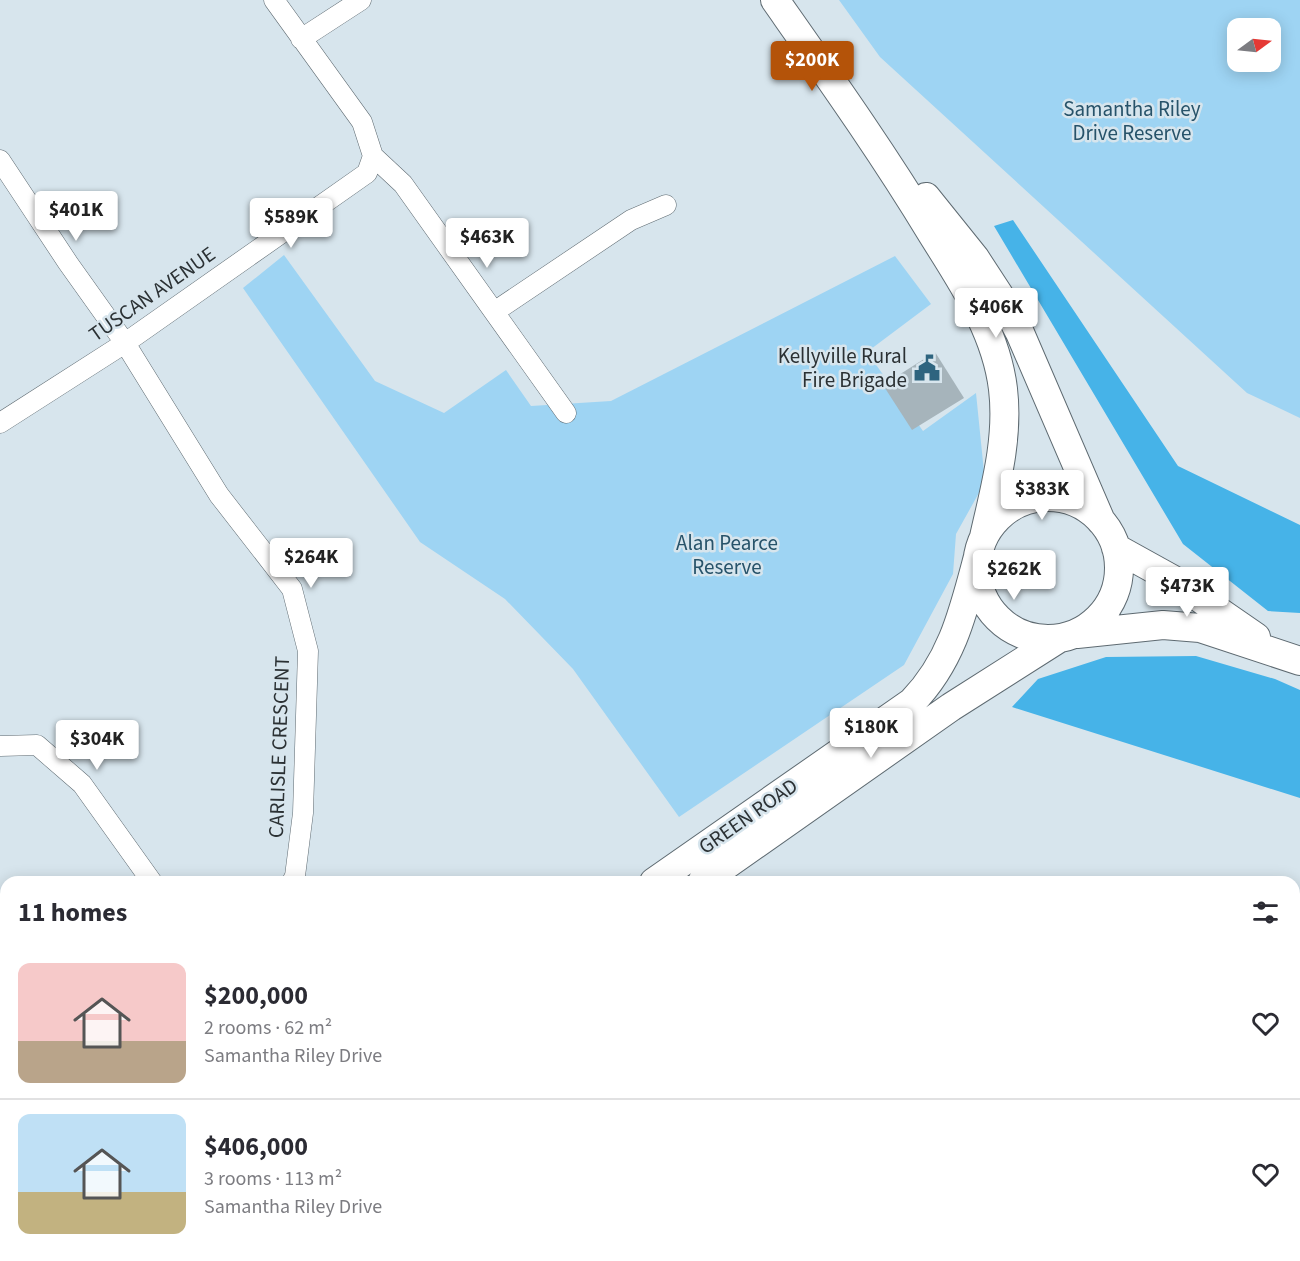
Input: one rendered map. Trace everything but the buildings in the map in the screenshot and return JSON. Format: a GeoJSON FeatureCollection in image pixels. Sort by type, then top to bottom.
{"type":"FeatureCollection","features":[{"type":"Feature","properties":{"kind":"main road"},"geometry":{"type":"LineString","coordinates":[[775,0],[886,158],[976,306],[993,347],[1003,388],[1004,435],[978,575],[983,596],[995,615],[1011,629],[1034,638],[1163,625],[1200,628],[1290,657]]}},
{"type":"Feature","properties":{"kind":"main road"},"geometry":{"type":"LineString","coordinates":[[886,158],[921,191],[951,226],[1003,301],[1020,333],[1101,521],[1116,548],[1119,574],[1112,599],[1097,620],[1067,636]]}},
{"type":"Feature","properties":{"kind":"main road"},"geometry":{"type":"LineString","coordinates":[[982,545],[996,520],[1011,507],[1040,498],[1071,501],[1089,510],[1101,521]]}},
{"type":"Feature","properties":{"kind":"main road","name":"GREEN ROAD"},"geometry":{"type":"LineString","coordinates":[[663,876],[912,702],[928,686],[951,647],[982,545]]}},
{"type":"Feature","properties":{"kind":"main road"},"geometry":{"type":"LineString","coordinates":[[1116,548],[1172,579],[1290,657]]}},
{"type":"Feature","properties":{"kind":"main road","name":"GREEN ROAD"},"geometry":{"type":"LineString","coordinates":[[711,876],[951,707],[1067,636]]}},
{"type":"Feature","properties":{"kind":"street"},"geometry":{"type":"LineString","coordinates":[[274,0],[363,122],[373,156],[403,184],[566,413]]}},
{"type":"Feature","properties":{"kind":"street"},"geometry":{"type":"LineString","coordinates":[[301,39],[361,0]]}},
{"type":"Feature","properties":{"kind":"street","name":"TUSCAN AVENUE"},"geometry":{"type":"LineString","coordinates":[[0,423],[125,343],[367,173],[373,156]]}},
{"type":"Feature","properties":{"kind":"street","name":"CARLISLE CRESCENT"},"geometry":{"type":"LineString","coordinates":[[0,160],[68,263],[125,343],[219,495],[291,589],[308,651],[303,813],[295,876]]}},
{"type":"Feature","properties":{"kind":"street"},"geometry":{"type":"LineString","coordinates":[[494,312],[631,220],[666,206]]}},
{"type":"Feature","properties":{"kind":"street"},"geometry":{"type":"LineString","coordinates":[[0,746],[37,746],[82,783],[148,876]]}},
{"type":"Feature","properties":{"kind":"green space","name":"Samantha Riley Drive Reserve"},"geometry":{"type":"Polygon","coordinates":[[[839,0],[1300,0],[1300,418],[1247,393],[880,57],[839,0]]]}},
{"type":"Feature","properties":{"kind":"green space","name":"Alan Pearce Reserve"},"geometry":{"type":"Polygon","coordinates":[[[284,255],[375,381],[444,413],[506,370],[531,406],[611,401],[895,256],[931,304],[867,352],[923,431],[976,393],[985,482],[956,534],[953,574],[904,665],[679,817],[573,669],[505,599],[420,542],[243,288],[284,255]]]}},
{"type":"Feature","properties":{"kind":"shaded area"},"geometry":{"type":"Polygon","coordinates":[[[1013,220],[1178,466],[1300,525],[1300,613],[1268,611],[1183,544],[994,226],[1013,220]]]}},
{"type":"Feature","properties":{"kind":"shaded area"},"geometry":{"type":"Polygon","coordinates":[[[1196,656],[1275,679],[1300,690],[1300,798],[1012,707],[1038,679],[1106,657],[1196,656]]]}},
{"type":"Feature","properties":{"kind":"place","name":"Kellyville Rural Fire Brigade"},"geometry":{"type":"Point","coordinates":[927,368]}}]}
